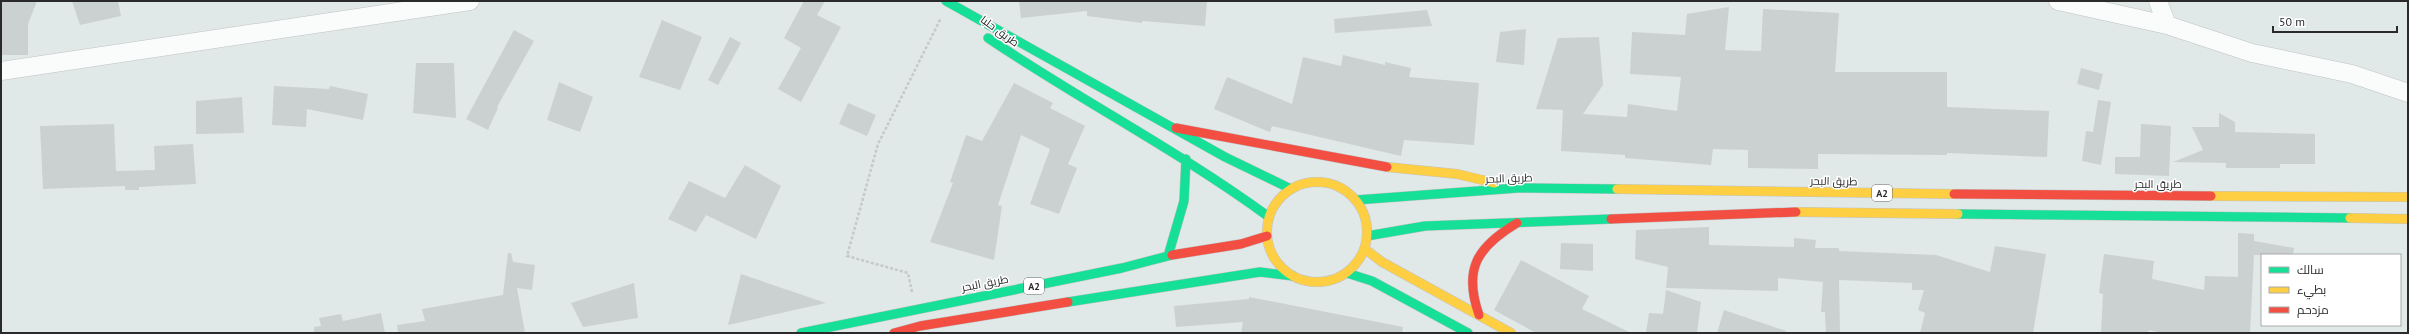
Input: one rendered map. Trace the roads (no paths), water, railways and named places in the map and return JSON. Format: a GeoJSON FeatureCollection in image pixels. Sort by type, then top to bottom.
{"type":"FeatureCollection","features":[{"type":"Feature","properties":{"kind":"main road","name":"طريق حلبا"},"geometry":{"type":"LineString","coordinates":[[947,2],[980,32],[1034,68],[1186,159],[1239,194],[1269,217]]}},
{"type":"Feature","properties":{"kind":"main road","name":"طريق حلبا"},"geometry":{"type":"LineString","coordinates":[[947,2],[1176,128],[1225,157],[1291,189]]}},
{"type":"Feature","properties":{"kind":"main road"},"geometry":{"type":"LineString","coordinates":[[1176,128],[1312,152],[1368,165],[1457,174],[1518,188]]}},
{"type":"Feature","properties":{"kind":"main road"},"geometry":{"type":"LineString","coordinates":[[1168,256],[1184,201],[1186,159]]}},
{"type":"Feature","properties":{"kind":"main road","name":"A2"},"geometry":{"type":"LineString","coordinates":[[894,333],[920,326],[1260,272],[1293,276],[1312,282],[1330,281],[1347,272],[1358,262],[1365,249],[1368,236],[1365,217],[1356,200],[1342,188],[1326,182],[1308,182],[1291,189],[1277,201],[1269,217],[1267,236],[1275,260],[1293,276]]}},
{"type":"Feature","properties":{"kind":"main road","name":"طريق البحر"},"geometry":{"type":"LineString","coordinates":[[1356,200],[1518,188],[1692,194],[2408,197]]}},
{"type":"Feature","properties":{"kind":"main road"},"geometry":{"type":"LineString","coordinates":[[2174,217],[2176,196]]}},
{"type":"Feature","properties":{"kind":"main road","name":"A2"},"geometry":{"type":"LineString","coordinates":[[1368,236],[1425,226],[1517,223],[1691,212],[2408,219]]}},
{"type":"Feature","properties":{"kind":"main road"},"geometry":{"type":"LineString","coordinates":[[1479,315],[1474,301],[1472,286],[1474,266],[1483,248],[1517,223]]}},
{"type":"Feature","properties":{"kind":"main road","name":"طريق البحر"},"geometry":{"type":"LineString","coordinates":[[800,333],[1122,268],[1168,256],[1241,244],[1267,236]]}},
{"type":"Feature","properties":{"kind":"main road"},"geometry":{"type":"LineString","coordinates":[[1365,249],[1382,262],[1511,333]]}},
{"type":"Feature","properties":{"kind":"main road"},"geometry":{"type":"LineString","coordinates":[[1347,272],[1372,281],[1468,333]]}},
{"type":"Feature","properties":{"kind":"main road"},"geometry":{"type":"LineString","coordinates":[[915,310],[920,326]]}},
{"type":"Feature","properties":{"kind":"street"},"geometry":{"type":"LineString","coordinates":[[1,71],[470,1]]}},
{"type":"Feature","properties":{"kind":"street"},"geometry":{"type":"LineString","coordinates":[[2058,1],[2167,25],[2252,53],[2352,74],[2408,93]]}},
{"type":"Feature","properties":{"kind":"street"},"geometry":{"type":"LineString","coordinates":[[2158,1],[2167,25]]}}]}
